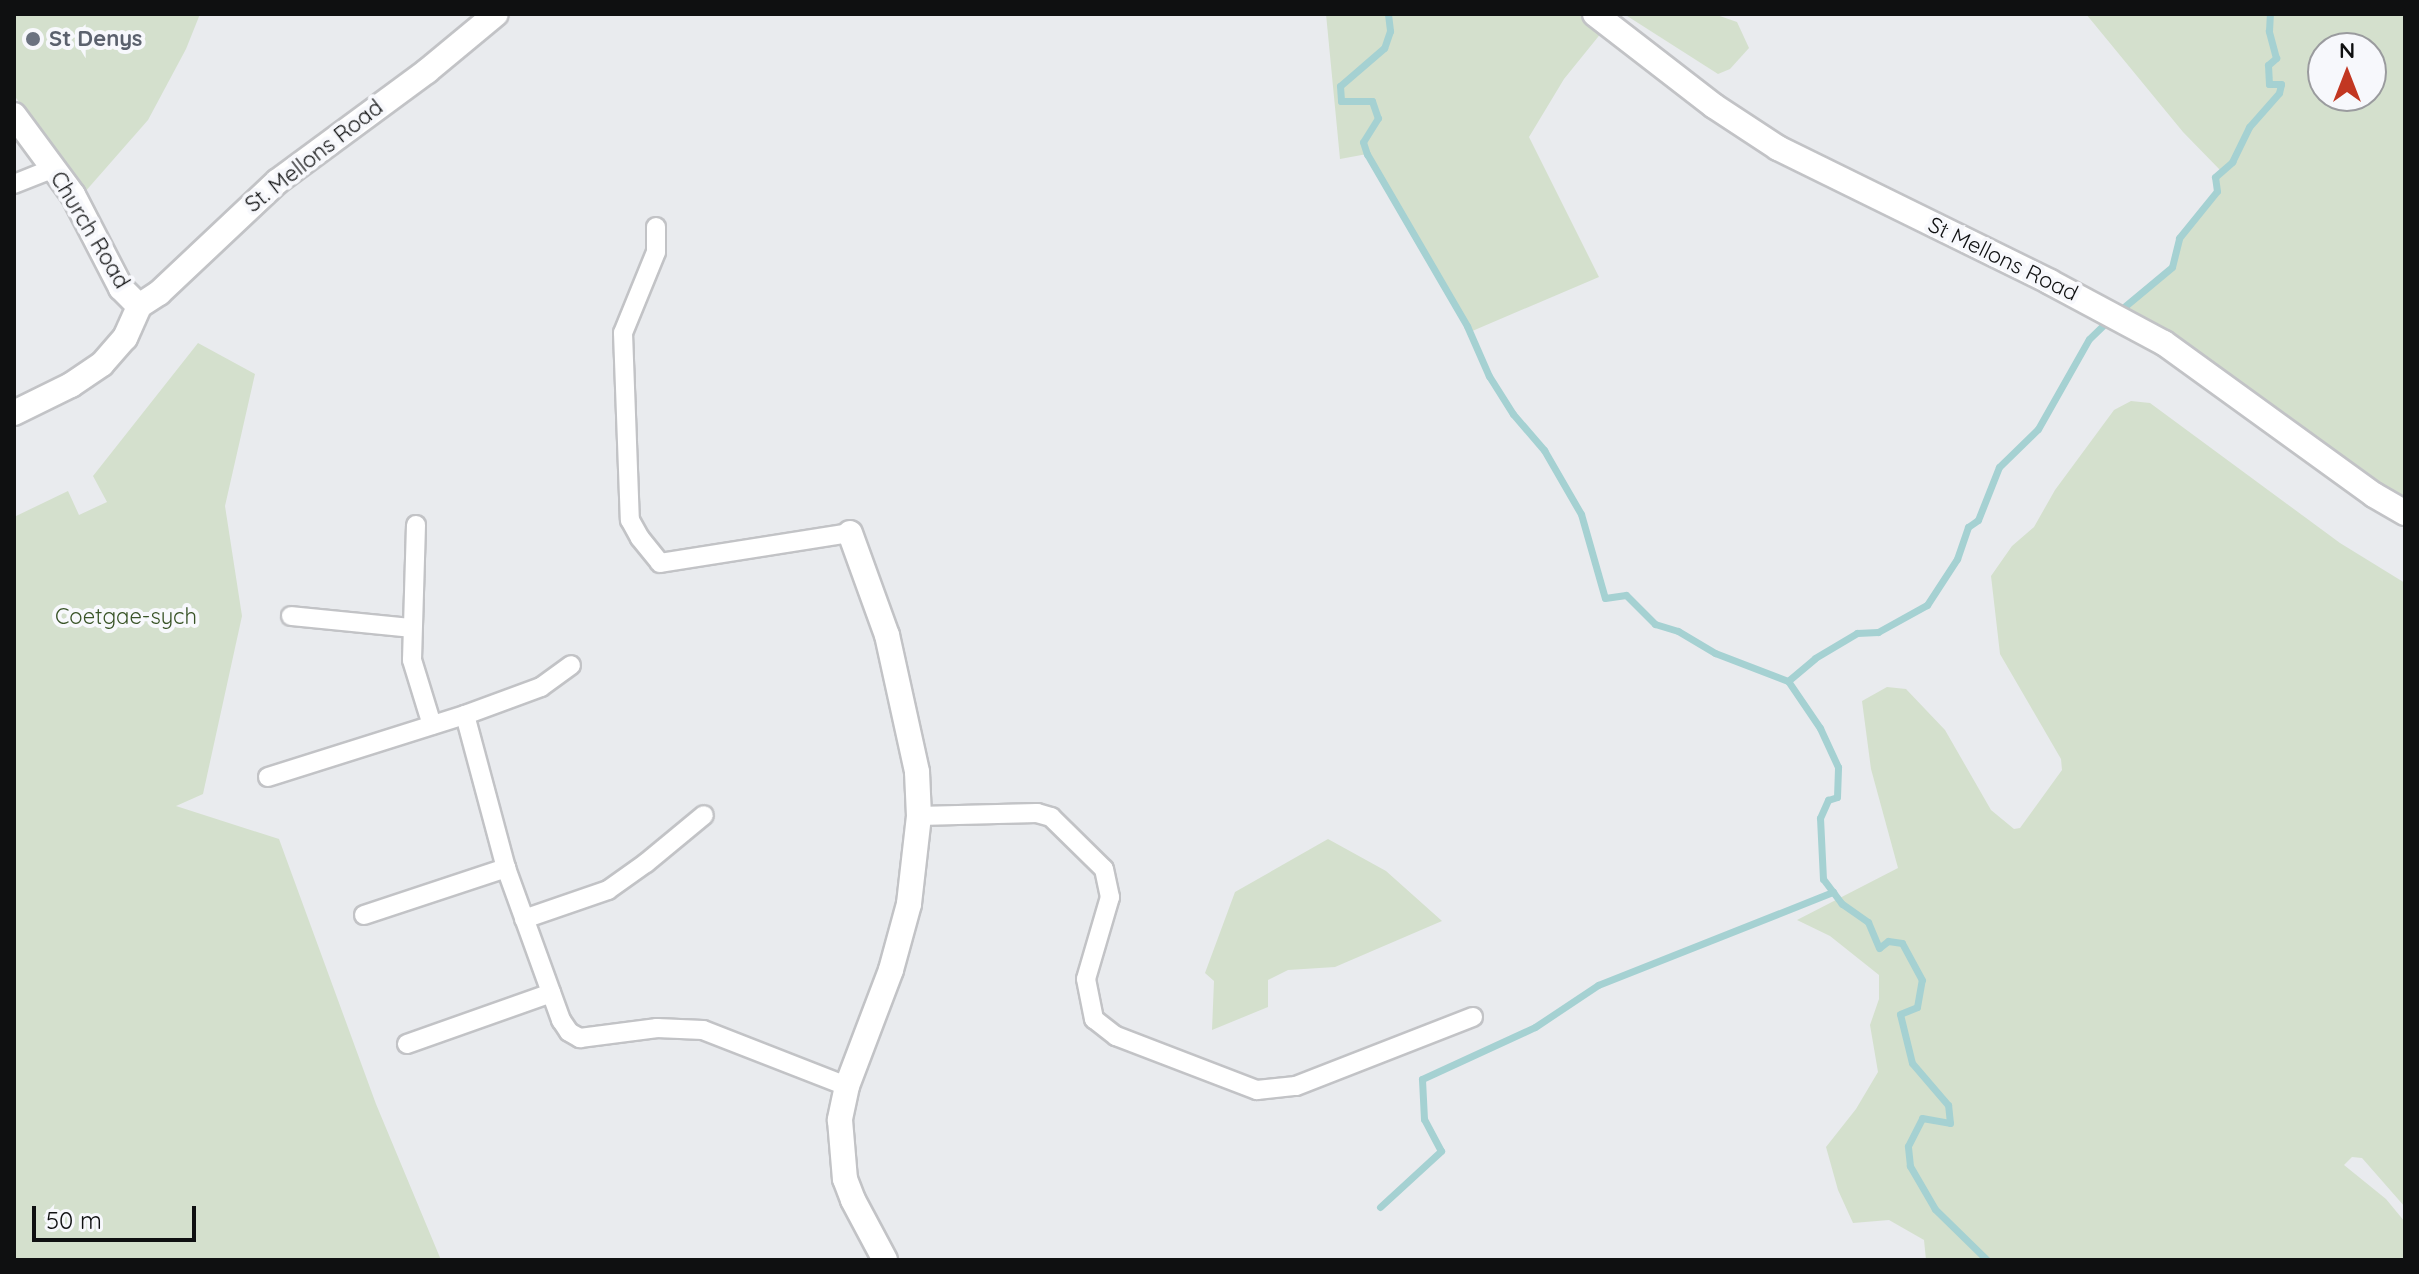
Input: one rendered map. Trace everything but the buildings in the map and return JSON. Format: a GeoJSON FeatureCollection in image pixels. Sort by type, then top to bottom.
{"type":"FeatureCollection","features":[{"type":"Feature","properties":{"kind":"main road","name":"St. Mellons Road"},"geometry":{"type":"LineString","coordinates":[[139,306],[159,293],[278,181],[427,71],[496,14]]}},
{"type":"Feature","properties":{"kind":"main road","name":"St Mellons Road"},"geometry":{"type":"LineString","coordinates":[[1595,14],[1714,106],[1778,148],[2050,282],[2164,343],[2374,495],[2405,513]]}},
{"type":"Feature","properties":{"kind":"main road","name":"Church Road"},"geometry":{"type":"LineString","coordinates":[[14,115],[86,216],[121,288],[139,306]]}},
{"type":"Feature","properties":{"kind":"main road"},"geometry":{"type":"LineString","coordinates":[[14,413],[71,385],[102,364],[125,338],[139,306]]}},
{"type":"Feature","properties":{"kind":"main road"},"geometry":{"type":"LineString","coordinates":[[850,533],[887,635],[917,772],[919,816],[909,904],[891,970],[847,1086],[839,1137],[845,1179],[885,1260]]}},
{"type":"Feature","properties":{"kind":"street"},"geometry":{"type":"LineString","coordinates":[[14,184],[54,168]]}},
{"type":"Feature","properties":{"kind":"street"},"geometry":{"type":"LineString","coordinates":[[656,227],[656,252],[623,333],[630,520],[640,538],[660,563],[850,533]]}},
{"type":"Feature","properties":{"kind":"street"},"geometry":{"type":"LineString","coordinates":[[416,525],[412,660],[432,725]]}},
{"type":"Feature","properties":{"kind":"street"},"geometry":{"type":"LineString","coordinates":[[291,616],[411,628]]}},
{"type":"Feature","properties":{"kind":"street"},"geometry":{"type":"LineString","coordinates":[[268,777],[465,715],[541,687],[571,665]]}},
{"type":"Feature","properties":{"kind":"street"},"geometry":{"type":"LineString","coordinates":[[465,715],[506,868],[561,1020],[569,1032],[580,1038],[657,1028],[703,1030],[847,1086]]}},
{"type":"Feature","properties":{"kind":"street"},"geometry":{"type":"LineString","coordinates":[[919,816],[1037,813],[1051,817],[1104,869],[1110,897],[1086,979],[1094,1019],[1116,1036],[1257,1090],[1296,1086],[1473,1017]]}},
{"type":"Feature","properties":{"kind":"street"},"geometry":{"type":"LineString","coordinates":[[524,919],[608,890],[704,815]]}},
{"type":"Feature","properties":{"kind":"street"},"geometry":{"type":"LineString","coordinates":[[364,915],[506,868]]}},
{"type":"Feature","properties":{"kind":"street"},"geometry":{"type":"LineString","coordinates":[[407,1044],[551,993]]}},
{"type":"Feature","properties":{"kind":"green space"},"geometry":{"type":"Polygon","coordinates":[[[14,14],[200,14],[186,49],[148,120],[84,193],[14,95],[14,14]]]}},
{"type":"Feature","properties":{"kind":"green space"},"geometry":{"type":"Polygon","coordinates":[[[1326,14],[1581,14],[1602,32],[1564,79],[1529,137],[1599,277],[1470,332],[1367,154],[1340,159],[1326,14]]]}},
{"type":"Feature","properties":{"kind":"green space"},"geometry":{"type":"Polygon","coordinates":[[[1624,14],[1714,14],[1737,22],[1749,48],[1730,69],[1718,74],[1624,14]]]}},
{"type":"Feature","properties":{"kind":"green space"},"geometry":{"type":"Polygon","coordinates":[[[2086,14],[2405,14],[2405,501],[2350,467],[2124,306],[2172,267],[2179,238],[2217,191],[2215,177],[2221,171],[2183,132],[2086,14]]]}},
{"type":"Feature","properties":{"kind":"green space","name":"Coetgae-sych"},"geometry":{"type":"Polygon","coordinates":[[[198,343],[255,374],[225,506],[242,616],[203,794],[176,806],[279,839],[376,1104],[441,1260],[14,1260],[14,517],[68,491],[79,515],[107,502],[93,476],[198,343]]]}},
{"type":"Feature","properties":{"kind":"green space"},"geometry":{"type":"Polygon","coordinates":[[[2131,401],[2150,403],[2340,543],[2405,583],[2405,1207],[2362,1158],[2352,1157],[2344,1165],[2386,1199],[2405,1222],[2405,1260],[1926,1260],[1924,1240],[1889,1220],[1853,1223],[1838,1190],[1826,1147],[1856,1109],[1878,1072],[1870,1025],[1879,999],[1879,975],[1830,936],[1797,920],[1898,868],[1871,769],[1862,701],[1887,687],[1906,689],[1945,730],[1991,810],[2014,829],[2020,828],[2062,770],[2061,759],[2000,654],[1991,576],[2012,546],[2034,527],[2055,490],[2114,410],[2131,401]]]}},
{"type":"Feature","properties":{"kind":"green space"},"geometry":{"type":"Polygon","coordinates":[[[1328,839],[1386,871],[1442,921],[1335,967],[1288,970],[1268,980],[1268,1007],[1212,1030],[1214,981],[1205,973],[1235,892],[1328,839]]]}},
{"type":"Feature","properties":{"kind":"waterway"},"geometry":{"type":"LineString","coordinates":[[1388,14],[1390,31],[1384,48],[1340,86],[1341,101],[1372,101],[1378,118],[1363,142],[1367,154],[1467,326],[1489,376],[1513,414],[1544,450],[1581,514],[1605,598],[1626,595],[1655,624],[1678,631],[1715,653],[1788,681]]}},
{"type":"Feature","properties":{"kind":"waterway"},"geometry":{"type":"LineString","coordinates":[[2118,312],[2172,267],[2179,238],[2217,191],[2215,177],[2232,162],[2249,127],[2279,93],[2281,84],[2269,84],[2268,65],[2276,58],[2269,31],[2270,14]]}},
{"type":"Feature","properties":{"kind":"waterway"},"geometry":{"type":"LineString","coordinates":[[1987,1260],[1935,1209],[1910,1166],[1908,1146],[1922,1118],[1950,1123],[1948,1105],[1912,1063],[1900,1014],[1917,1007],[1922,980],[1902,943],[1888,941],[1879,948],[1868,922],[1842,904],[1823,879],[1820,818],[1828,800],[1837,797],[1838,767],[1820,728],[1788,681],[1815,658],[1857,633],[1878,632],[1927,605],[1957,559],[1968,527],[1978,520],[1999,467],[2038,429],[2089,339],[2109,320]]}},
{"type":"Feature","properties":{"kind":"waterway"},"geometry":{"type":"LineString","coordinates":[[1380,1207],[1441,1151],[1424,1119],[1422,1079],[1535,1027],[1598,985],[1833,892]]}},
{"type":"Feature","properties":{"kind":"place","name":"St Denys"},"geometry":{"type":"Point","coordinates":[33,39]}}]}
